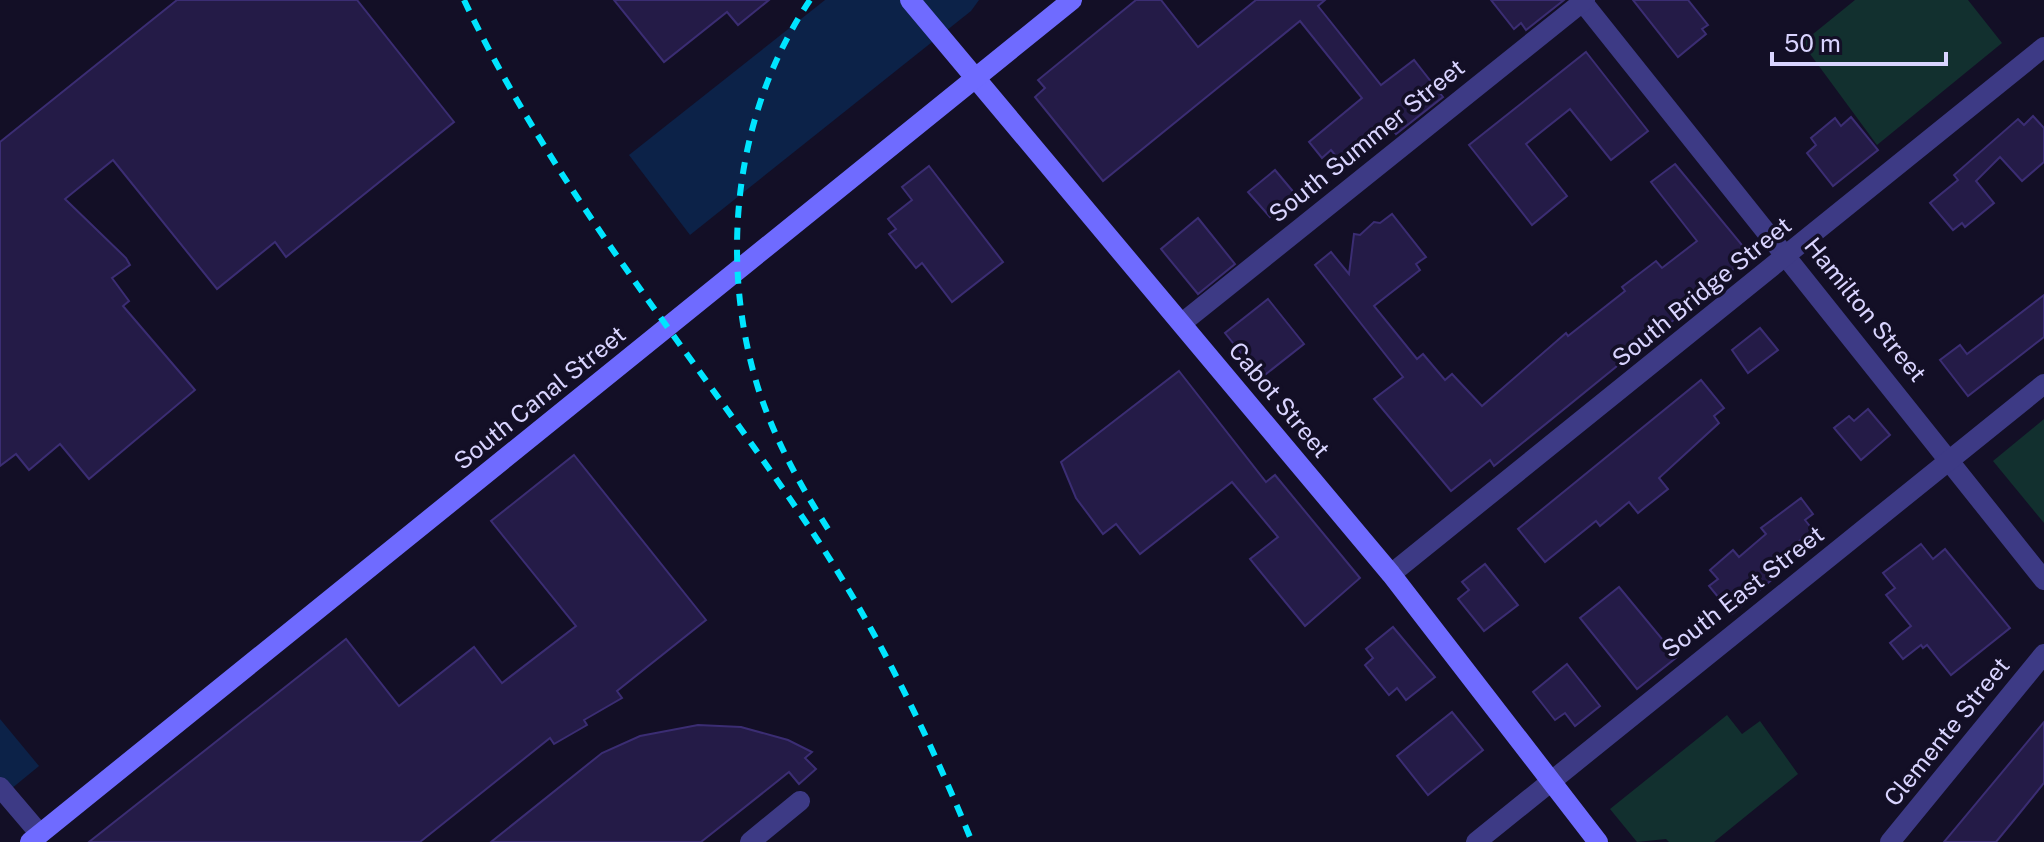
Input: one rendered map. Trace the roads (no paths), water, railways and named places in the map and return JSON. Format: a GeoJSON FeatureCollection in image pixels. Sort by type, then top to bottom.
{"type":"FeatureCollection","features":[{"type":"Feature","properties":{"kind":"street","name":"Cabot Street"},"geometry":{"type":"LineString","coordinates":[[910,0],[1391,574],[1598,842]]}},
{"type":"Feature","properties":{"kind":"street","name":"South Canal Street"},"geometry":{"type":"LineString","coordinates":[[39,839],[1072,0]]}},
{"type":"Feature","properties":{"kind":"street","name":"Hamilton Street"},"geometry":{"type":"LineString","coordinates":[[1583,1],[2044,580]]}},
{"type":"Feature","properties":{"kind":"street","name":"South Summer Street"},"geometry":{"type":"LineString","coordinates":[[1182,323],[1583,1]]}},
{"type":"Feature","properties":{"kind":"street","name":"South Bridge Street"},"geometry":{"type":"LineString","coordinates":[[1391,574],[2044,47]]}},
{"type":"Feature","properties":{"kind":"street","name":"South East Street"},"geometry":{"type":"LineString","coordinates":[[1476,842],[2044,384]]}},
{"type":"Feature","properties":{"kind":"street","name":"Clemente Street"},"geometry":{"type":"LineString","coordinates":[[1890,842],[2044,654]]}},
{"type":"Feature","properties":{"kind":"street"},"geometry":{"type":"LineString","coordinates":[[0,787],[39,839]]}},
{"type":"Feature","properties":{"kind":"street"},"geometry":{"type":"LineString","coordinates":[[750,842],[800,801]]}},
{"type":"Feature","properties":{"kind":"water"},"geometry":{"type":"Polygon","coordinates":[[[825,0],[979,0],[971,11],[690,235],[629,155],[825,0]]]}},
{"type":"Feature","properties":{"kind":"water"},"geometry":{"type":"Polygon","coordinates":[[[0,719],[39,766],[0,798],[0,719]]]}},
{"type":"Feature","properties":{"kind":"railway"},"geometry":{"type":"LineString","coordinates":[[464,0],[500,70],[580,201],[826,553],[895,674],[936,757],[972,842]]}},
{"type":"Feature","properties":{"kind":"railway"},"geometry":{"type":"LineString","coordinates":[[810,0],[784,44],[764,91],[750,139],[741,190],[737,240],[739,291],[746,342],[759,391],[790,464],[830,532]]}}]}
